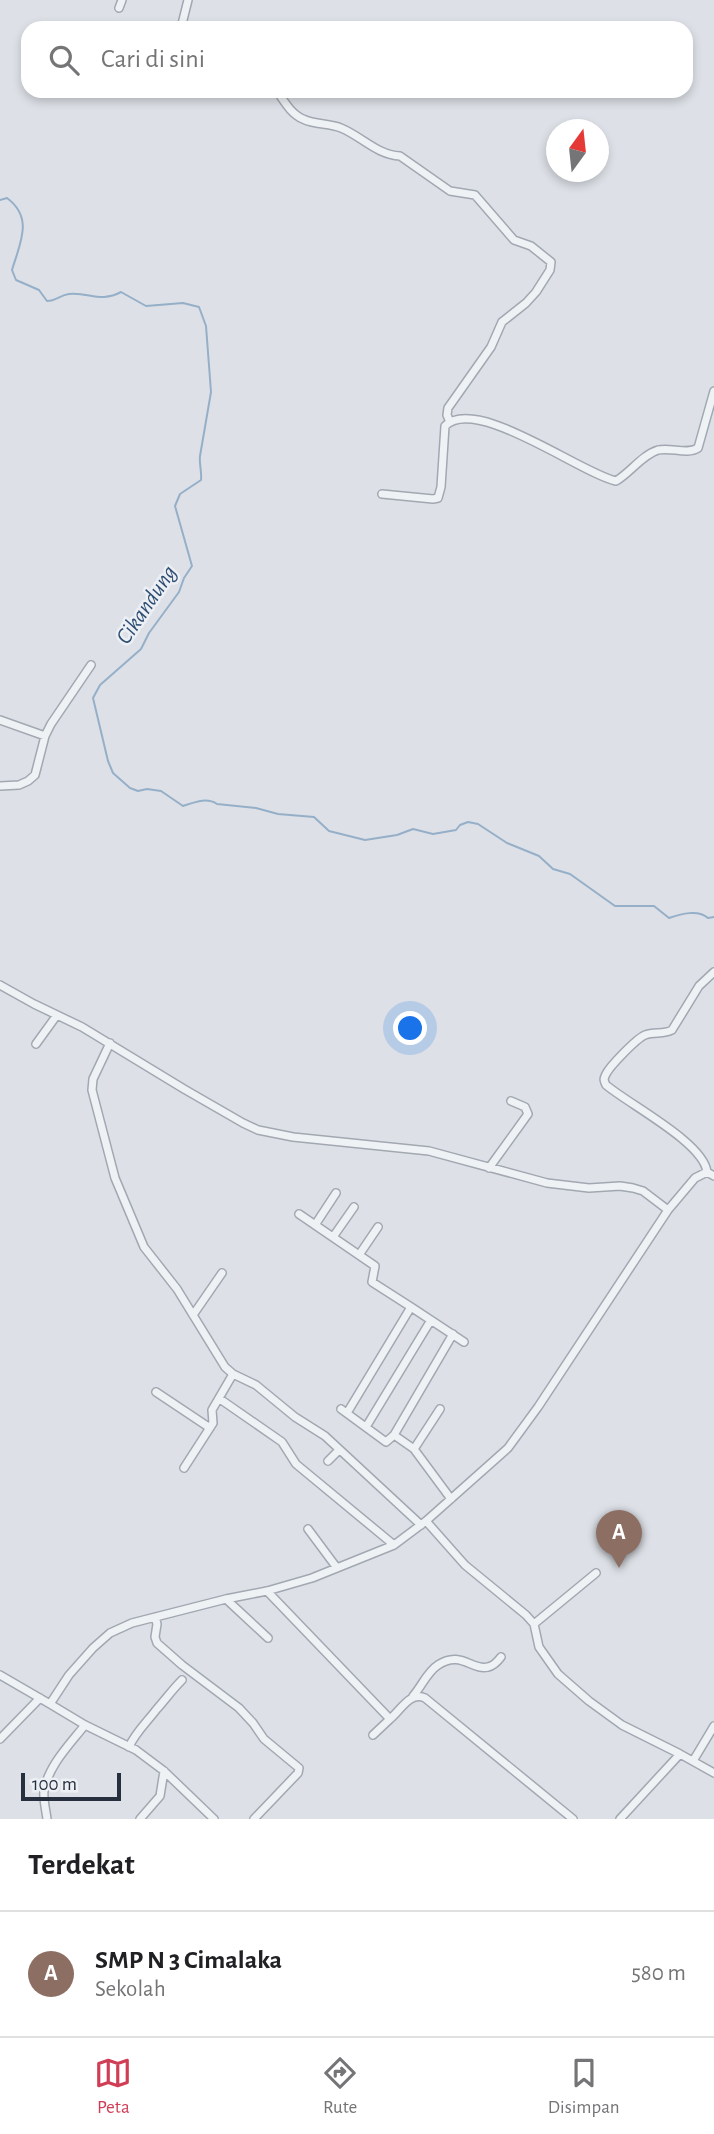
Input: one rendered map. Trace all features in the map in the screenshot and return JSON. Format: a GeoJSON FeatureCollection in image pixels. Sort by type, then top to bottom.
{"type":"FeatureCollection","features":[{"type":"Feature","properties":{"kind":"street"},"geometry":{"type":"LineString","coordinates":[[183,21],[188,0]]}},
{"type":"Feature","properties":{"kind":"street"},"geometry":{"type":"LineString","coordinates":[[282,98],[301,119],[342,128],[378,150],[400,156],[450,191],[475,195],[514,240],[531,246],[551,262],[550,270],[536,292],[502,322],[491,347],[448,408],[450,422]]}},
{"type":"Feature","properties":{"kind":"street"},"geometry":{"type":"LineString","coordinates":[[382,494],[438,498],[446,426],[450,422],[470,420],[499,425],[616,481],[653,452],[662,449],[693,451],[698,448],[714,391]]}},
{"type":"Feature","properties":{"kind":"street"},"geometry":{"type":"LineString","coordinates":[[0,786],[19,785],[32,778],[45,736],[91,665]]}},
{"type":"Feature","properties":{"kind":"street"},"geometry":{"type":"LineString","coordinates":[[0,720],[45,736]]}},
{"type":"Feature","properties":{"kind":"street"},"geometry":{"type":"LineString","coordinates":[[50,1704],[69,1675],[110,1633],[132,1623],[312,1578],[394,1545],[424,1523],[508,1448],[545,1397],[668,1210],[695,1178],[710,1174],[702,1158],[687,1141],[633,1106],[604,1081],[606,1074],[640,1038],[646,1034],[666,1033],[671,1030],[699,986],[714,972]]}},
{"type":"Feature","properties":{"kind":"street"},"geometry":{"type":"LineString","coordinates":[[0,985],[110,1043],[184,1089],[258,1130],[293,1137],[429,1151],[547,1183],[575,1187],[633,1188],[643,1191],[668,1210]]}},
{"type":"Feature","properties":{"kind":"street"},"geometry":{"type":"LineString","coordinates":[[36,1044],[57,1016]]}},
{"type":"Feature","properties":{"kind":"street"},"geometry":{"type":"LineString","coordinates":[[110,1043],[92,1084],[93,1097],[115,1178],[144,1247],[177,1289],[225,1367],[256,1385],[295,1417],[325,1436],[424,1523],[465,1565],[526,1615],[534,1624],[539,1647],[558,1674],[579,1692],[622,1725],[714,1773]]}},
{"type":"Feature","properties":{"kind":"street"},"geometry":{"type":"LineString","coordinates":[[489,1168],[528,1114],[525,1107],[511,1101]]}},
{"type":"Feature","properties":{"kind":"street"},"geometry":{"type":"LineString","coordinates":[[315,1225],[336,1193]]}},
{"type":"Feature","properties":{"kind":"street"},"geometry":{"type":"LineString","coordinates":[[332,1237],[354,1207]]}},
{"type":"Feature","properties":{"kind":"street"},"geometry":{"type":"LineString","coordinates":[[299,1214],[375,1266],[372,1282],[464,1342]]}},
{"type":"Feature","properties":{"kind":"street"},"geometry":{"type":"LineString","coordinates":[[359,1255],[378,1227]]}},
{"type":"Feature","properties":{"kind":"street"},"geometry":{"type":"LineString","coordinates":[[193,1315],[222,1273]]}},
{"type":"Feature","properties":{"kind":"street"},"geometry":{"type":"LineString","coordinates":[[411,1307],[344,1411],[386,1442],[394,1435],[453,1334]]}},
{"type":"Feature","properties":{"kind":"street"},"geometry":{"type":"LineString","coordinates":[[366,1427],[431,1320]]}},
{"type":"Feature","properties":{"kind":"street"},"geometry":{"type":"LineString","coordinates":[[184,1468],[210,1428],[214,1420],[212,1410],[233,1374]]}},
{"type":"Feature","properties":{"kind":"street"},"geometry":{"type":"LineString","coordinates":[[156,1392],[210,1428]]}},
{"type":"Feature","properties":{"kind":"street"},"geometry":{"type":"LineString","coordinates":[[220,1399],[282,1442],[296,1464],[394,1545]]}},
{"type":"Feature","properties":{"kind":"street"},"geometry":{"type":"LineString","coordinates":[[414,1449],[440,1409]]}},
{"type":"Feature","properties":{"kind":"street"},"geometry":{"type":"LineString","coordinates":[[394,1435],[414,1449],[451,1499]]}},
{"type":"Feature","properties":{"kind":"street"},"geometry":{"type":"LineString","coordinates":[[327,1461],[339,1450]]}},
{"type":"Feature","properties":{"kind":"street"},"geometry":{"type":"LineString","coordinates":[[309,1529],[337,1568]]}},
{"type":"Feature","properties":{"kind":"street"},"geometry":{"type":"LineString","coordinates":[[534,1624],[596,1573]]}},
{"type":"Feature","properties":{"kind":"street"},"geometry":{"type":"LineString","coordinates":[[267,1591],[390,1719]]}},
{"type":"Feature","properties":{"kind":"street"},"geometry":{"type":"LineString","coordinates":[[226,1600],[268,1638]]}},
{"type":"Feature","properties":{"kind":"street"},"geometry":{"type":"LineString","coordinates":[[155,1617],[158,1624],[158,1643],[239,1709],[264,1739],[299,1768],[298,1773],[254,1819]]}},
{"type":"Feature","properties":{"kind":"street"},"geometry":{"type":"LineString","coordinates":[[373,1735],[412,1696],[437,1665],[447,1661],[464,1660],[485,1668],[491,1667],[502,1657]]}},
{"type":"Feature","properties":{"kind":"street"},"geometry":{"type":"LineString","coordinates":[[0,1675],[85,1725],[129,1746],[164,1771],[214,1819]]}},
{"type":"Feature","properties":{"kind":"street"},"geometry":{"type":"LineString","coordinates":[[129,1746],[167,1693],[182,1680]]}},
{"type":"Feature","properties":{"kind":"street"},"geometry":{"type":"LineString","coordinates":[[412,1696],[420,1695],[428,1699],[573,1819]]}},
{"type":"Feature","properties":{"kind":"street"},"geometry":{"type":"LineString","coordinates":[[0,1739],[40,1698]]}},
{"type":"Feature","properties":{"kind":"street"},"geometry":{"type":"LineString","coordinates":[[47,1819],[44,1793],[46,1785],[53,1768],[85,1725]]}},
{"type":"Feature","properties":{"kind":"street"},"geometry":{"type":"LineString","coordinates":[[693,1761],[714,1726]]}},
{"type":"Feature","properties":{"kind":"street"},"geometry":{"type":"LineString","coordinates":[[620,1819],[680,1754]]}},
{"type":"Feature","properties":{"kind":"street"},"geometry":{"type":"LineString","coordinates":[[140,1819],[160,1796],[164,1771]]}},
{"type":"Feature","properties":{"kind":"waterway","name":"Cikandung"},"geometry":{"type":"LineString","coordinates":[[0,200],[7,198],[15,206],[23,222],[21,241],[12,270],[16,280],[39,290],[47,301],[69,294],[107,297],[121,292],[146,306],[183,303],[199,307],[206,326],[211,392],[200,456],[201,480],[180,494],[175,506],[192,566],[179,592],[149,633],[141,649],[100,685],[93,698],[113,773],[130,788],[138,791],[161,791],[183,806],[209,801],[278,814],[314,817],[329,831],[365,840],[397,835],[413,829],[433,834],[456,830],[468,822],[478,824],[507,843],[539,856],[553,869],[570,874],[615,906],[654,906],[669,918],[694,913],[708,918],[714,917]]}},
{"type":"Feature","properties":{"kind":"place","name":"SMP N 3 Cimalaka"},"geometry":{"type":"Point","coordinates":[619,1568]}}]}
